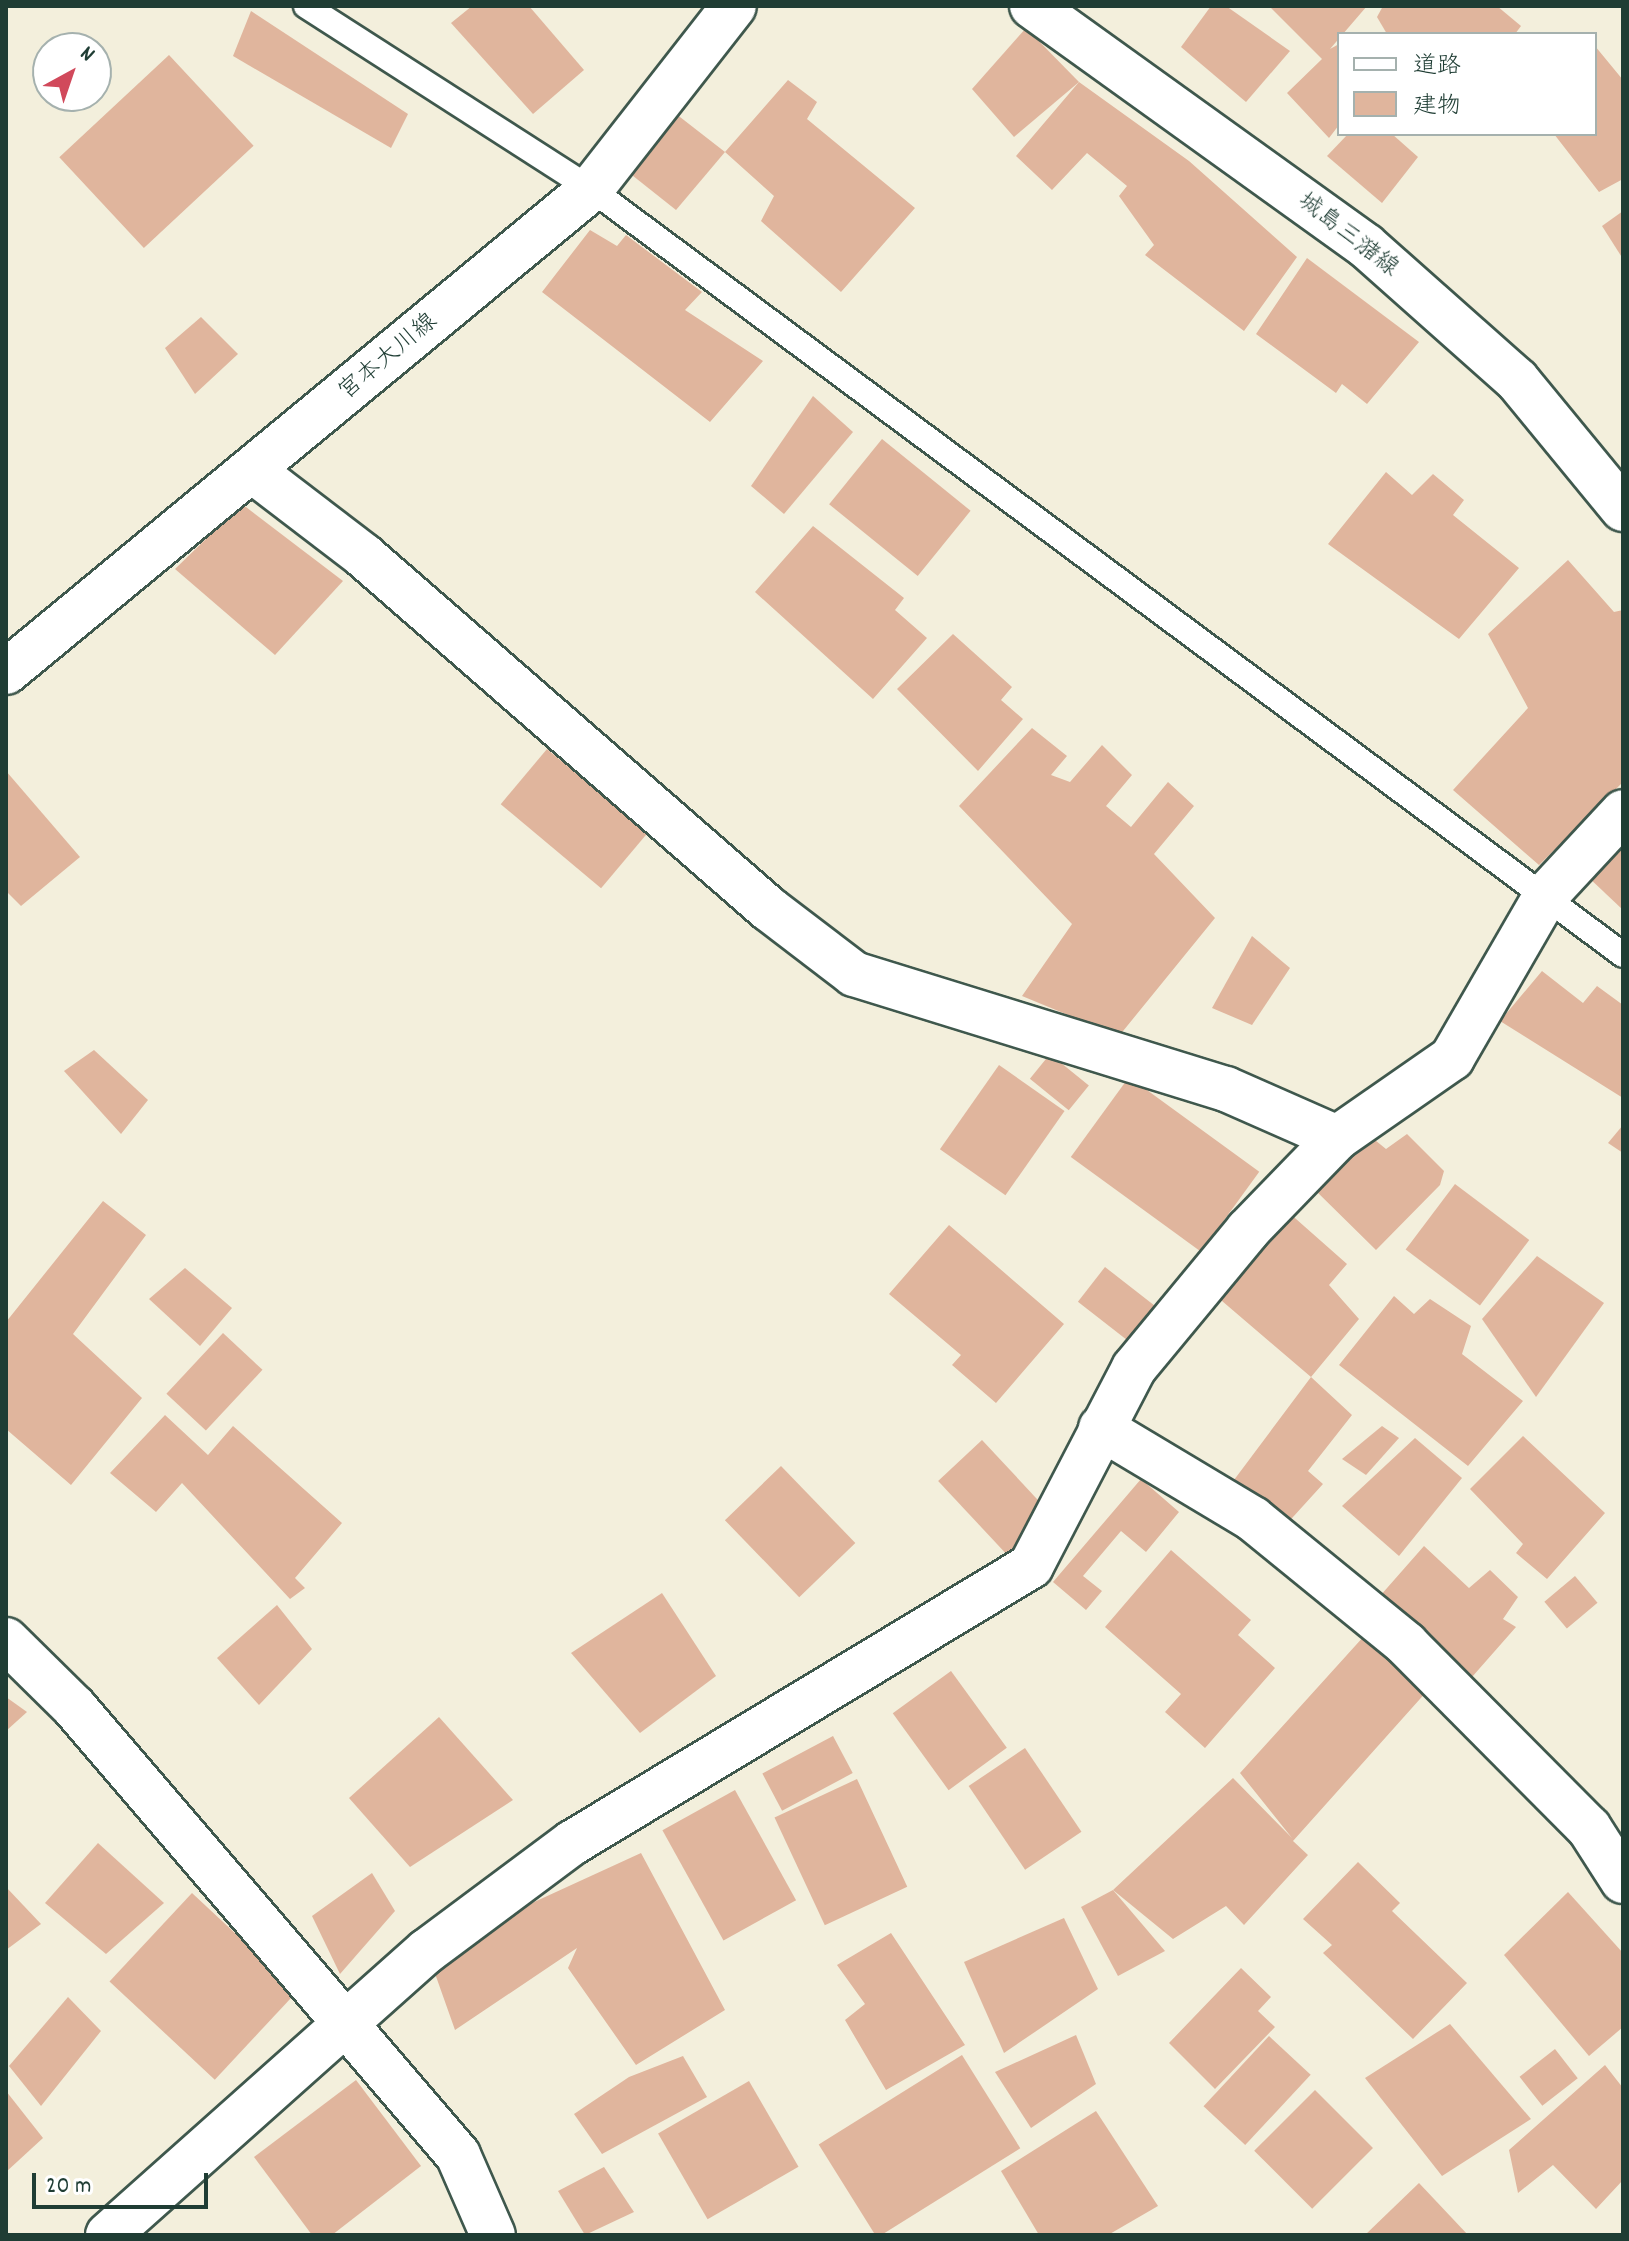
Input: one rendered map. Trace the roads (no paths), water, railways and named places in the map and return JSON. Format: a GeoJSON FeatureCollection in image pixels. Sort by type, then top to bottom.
{"type":"FeatureCollection","features":[{"type":"Feature","properties":{"kind":"street","name":"宮本大川線"},"geometry":{"type":"LineString","coordinates":[[6,672],[591,189],[734,6]]}},
{"type":"Feature","properties":{"kind":"street","name":"城島三潴線"},"geometry":{"type":"LineString","coordinates":[[1032,6],[1366,246],[1517,380],[1623,509]]}},
{"type":"Feature","properties":{"kind":"street"},"geometry":{"type":"LineString","coordinates":[[253,471],[364,556],[769,909],[854,974],[1226,1089],[1337,1138]]}},
{"type":"Feature","properties":{"kind":"street"},"geometry":{"type":"LineString","coordinates":[[108,2235],[348,2027],[427,1951],[572,1843],[1031,1566],[1134,1368],[1201,1283],[1337,1138],[1452,1058],[1546,895],[1623,812]]}},
{"type":"Feature","properties":{"kind":"street"},"geometry":{"type":"LineString","coordinates":[[1101,1428],[1253,1519],[1406,1644],[1589,1828],[1623,1881]]}},
{"type":"Feature","properties":{"kind":"street"},"geometry":{"type":"LineString","coordinates":[[6,1640],[74,1707],[458,2155],[493,2235]]}},
{"type":"Feature","properties":{"kind":"lane"},"geometry":{"type":"LineString","coordinates":[[306,6],[591,189],[1623,955]]}}]}
